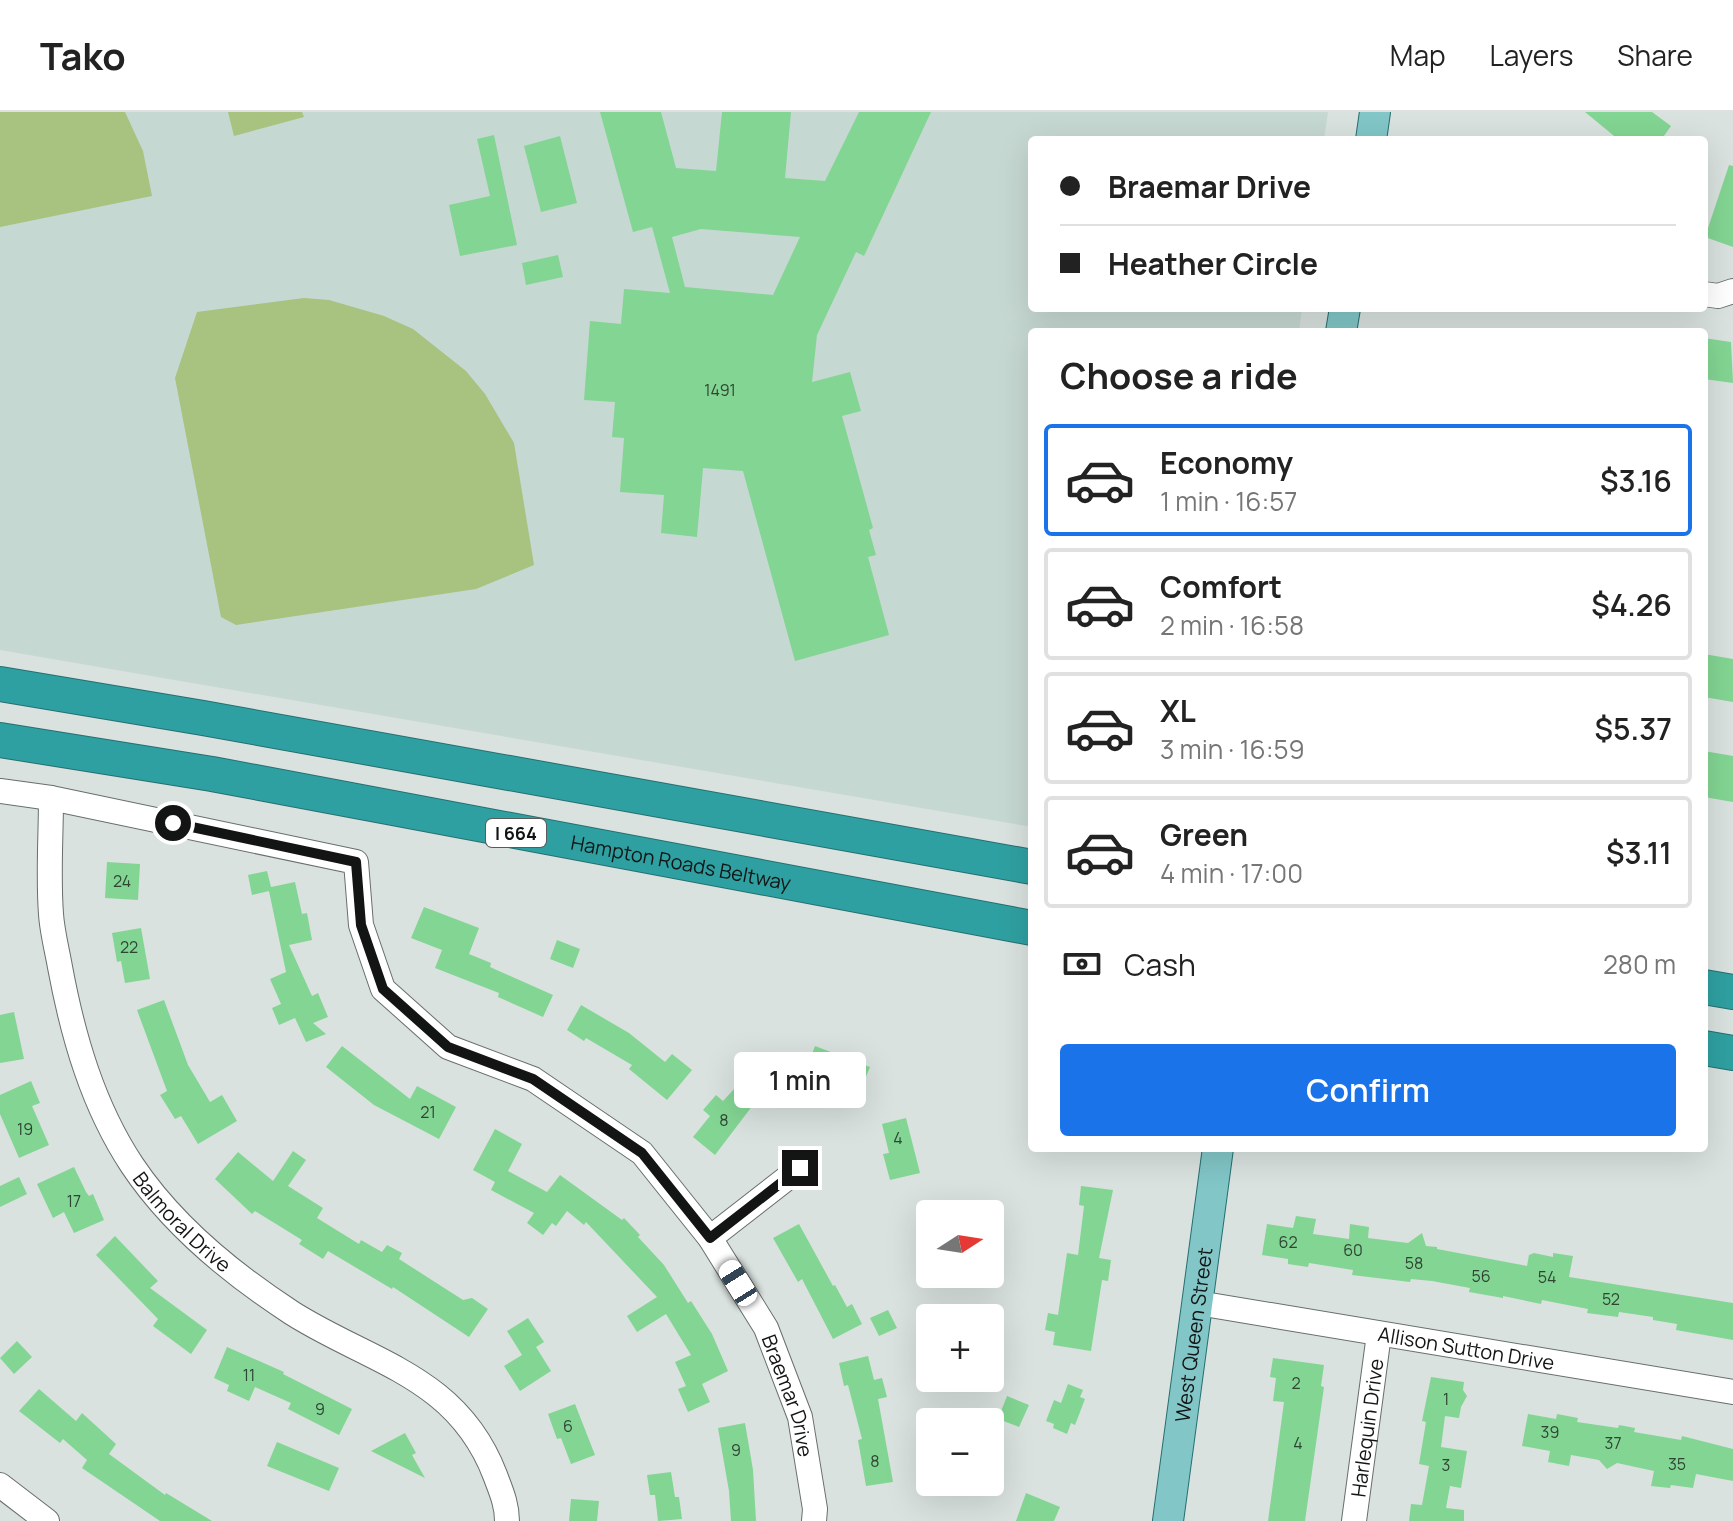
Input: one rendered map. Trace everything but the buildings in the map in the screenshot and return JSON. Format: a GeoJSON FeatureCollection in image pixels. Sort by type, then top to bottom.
{"type":"FeatureCollection","features":[{"type":"Feature","properties":{"kind":"highway"},"geometry":{"type":"LineString","coordinates":[[0,684],[219,720],[1028,866]]}},
{"type":"Feature","properties":{"kind":"highway","name":"Hampton Roads Beltway"},"geometry":{"type":"LineString","coordinates":[[0,740],[212,774],[1028,927]]}},
{"type":"Feature","properties":{"kind":"highway"},"geometry":{"type":"LineString","coordinates":[[1708,988],[1733,992]]}},
{"type":"Feature","properties":{"kind":"highway"},"geometry":{"type":"LineString","coordinates":[[1708,1049],[1733,1053]]}},
{"type":"Feature","properties":{"kind":"main road"},"geometry":{"type":"LineString","coordinates":[[1372,136],[1375,112]]}},
{"type":"Feature","properties":{"kind":"main road","name":"West Queen Street"},"geometry":{"type":"LineString","coordinates":[[1168,1521],[1217,1152]]}},
{"type":"Feature","properties":{"kind":"street"},"geometry":{"type":"LineString","coordinates":[[1708,295],[1718,296],[1733,291]]}},
{"type":"Feature","properties":{"kind":"street","name":"Braemar Drive"},"geometry":{"type":"LineString","coordinates":[[0,791],[51,798],[356,862],[361,925],[383,989],[448,1047],[533,1079],[642,1153],[710,1238],[766,1328],[800,1417],[815,1509],[814,1521]]}},
{"type":"Feature","properties":{"kind":"street","name":"Balmoral Drive"},"geometry":{"type":"LineString","coordinates":[[51,798],[51,915],[70,1022],[100,1109],[133,1166],[167,1211],[231,1270],[294,1314],[418,1379],[450,1407],[485,1448],[507,1505],[507,1521]]}},
{"type":"Feature","properties":{"kind":"street"},"geometry":{"type":"LineString","coordinates":[[710,1238],[800,1168]]}},
{"type":"Feature","properties":{"kind":"street","name":"Allison Sutton Drive"},"geometry":{"type":"LineString","coordinates":[[1198,1303],[1733,1392]]}},
{"type":"Feature","properties":{"kind":"street","name":"Harlequin Drive"},"geometry":{"type":"LineString","coordinates":[[1354,1521],[1379,1334]]}},
{"type":"Feature","properties":{"kind":"street"},"geometry":{"type":"LineString","coordinates":[[0,1485],[47,1521]]}},
{"type":"Feature","properties":{"kind":"shaded area"},"geometry":{"type":"Polygon","coordinates":[[[0,112],[1328,112],[1325,136],[1028,136],[1028,312],[1302,312],[1300,328],[1028,328],[1028,826],[0,650],[0,112]]]}},
{"type":"Feature","properties":{"kind":"green space"},"geometry":{"type":"Polygon","coordinates":[[[0,112],[125,112],[143,151],[152,196],[0,227],[0,112]]]}},
{"type":"Feature","properties":{"kind":"green space"},"geometry":{"type":"Polygon","coordinates":[[[228,112],[302,112],[304,117],[234,136],[228,112]]]}},
{"type":"Feature","properties":{"kind":"green space"},"geometry":{"type":"Polygon","coordinates":[[[304,298],[329,300],[384,316],[413,329],[466,371],[485,394],[514,443],[534,565],[476,589],[236,625],[221,617],[175,378],[197,312],[304,298]]]}},
{"type":"Feature","properties":{"kind":"route"},"geometry":{"type":"LineString","coordinates":[[173,823],[356,862],[361,925],[383,989],[448,1047],[533,1079],[642,1153],[710,1238],[800,1168]]}}]}
